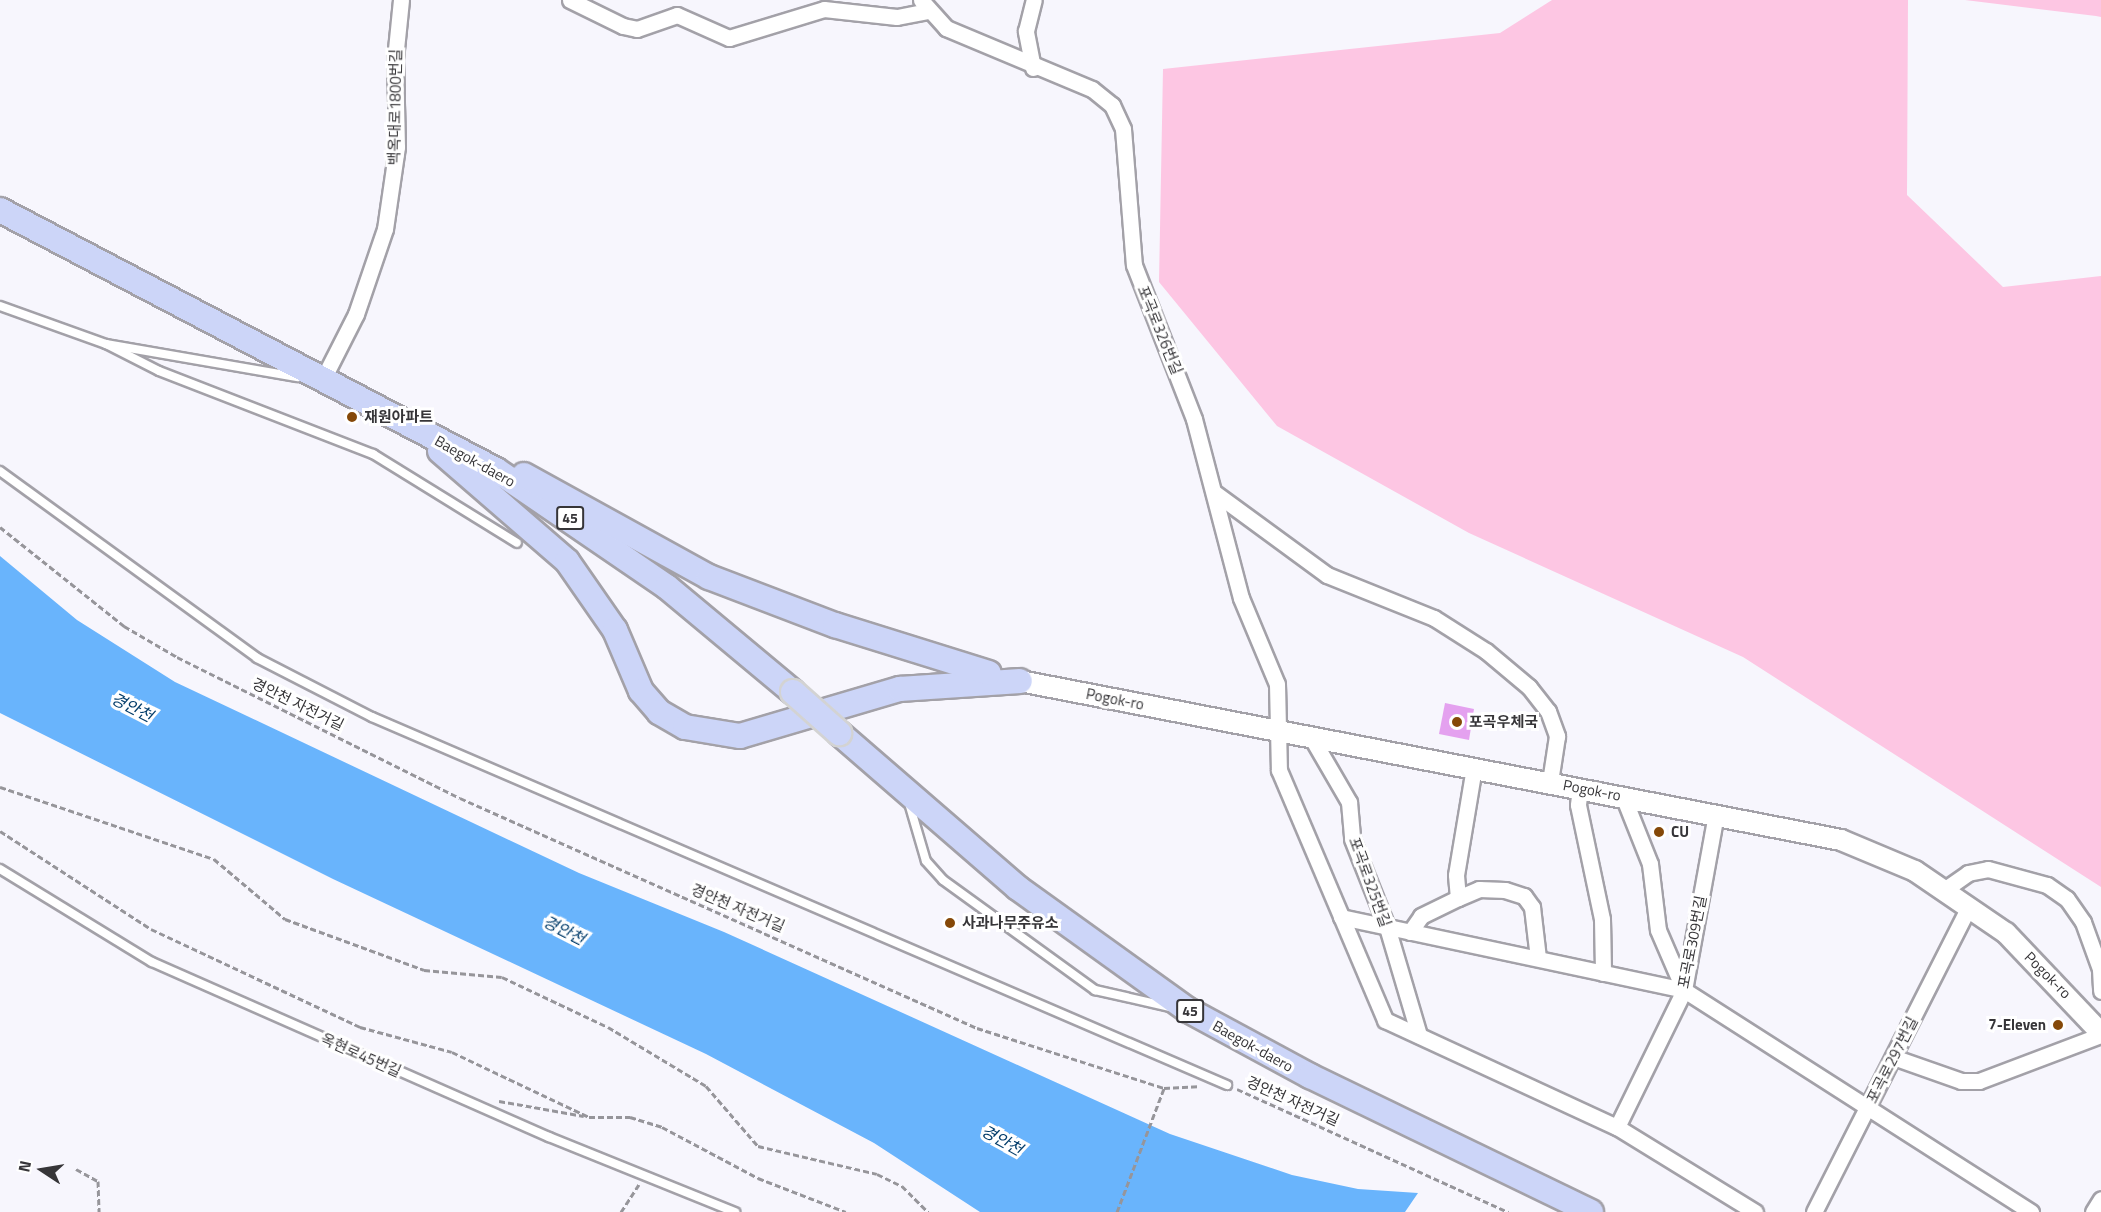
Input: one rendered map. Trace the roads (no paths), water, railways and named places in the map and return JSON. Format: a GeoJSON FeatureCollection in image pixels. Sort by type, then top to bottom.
{"type":"FeatureCollection","features":[{"type":"Feature","properties":{"kind":"main road","name":"Baegok-daero"},"geometry":{"type":"LineString","coordinates":[[0,210],[322,381],[496,470],[615,549],[793,692],[905,794],[1044,909],[1188,1010],[1310,1077],[1591,1212]]}},
{"type":"Feature","properties":{"kind":"main road"},"geometry":{"type":"LineString","coordinates":[[420,432],[552,487],[663,555],[760,598],[916,653],[1020,681]]}},
{"type":"Feature","properties":{"kind":"main road"},"geometry":{"type":"LineString","coordinates":[[420,432],[567,561],[595,594],[641,691],[659,711],[685,727],[741,736],[900,689],[1020,681]]}},
{"type":"Feature","properties":{"kind":"street"},"geometry":{"type":"LineString","coordinates":[[570,0],[622,26],[637,29],[676,15],[729,38],[824,9],[897,17],[924,5]]}},
{"type":"Feature","properties":{"kind":"street"},"geometry":{"type":"LineString","coordinates":[[1033,68],[1026,31],[1034,0]]}},
{"type":"Feature","properties":{"kind":"street","name":"백옥대로1800번길"},"geometry":{"type":"LineString","coordinates":[[322,381],[356,314],[385,229],[397,147],[402,3]]}},
{"type":"Feature","properties":{"kind":"street","name":"포곡로326번길"},"geometry":{"type":"LineString","coordinates":[[924,5],[946,28],[1033,68],[1092,90],[1112,105],[1123,129],[1134,265],[1191,409],[1241,598],[1277,684],[1278,770],[1385,1020],[1617,1127],[1755,1212]]}},
{"type":"Feature","properties":{"kind":"street"},"geometry":{"type":"LineString","coordinates":[[1215,493],[1327,575],[1434,618],[1486,651],[1528,687],[1548,711],[1557,736],[1550,782]]}},
{"type":"Feature","properties":{"kind":"street","name":"Pogok-ro"},"geometry":{"type":"LineString","coordinates":[[1020,681],[1310,735],[1841,840],[1878,853],[1944,890],[2006,933],[2101,1034]]}},
{"type":"Feature","properties":{"kind":"street","name":"포곡로325번길"},"geometry":{"type":"LineString","coordinates":[[1310,735],[1342,785],[1352,839],[1386,927],[1419,1035]]}},
{"type":"Feature","properties":{"kind":"street"},"geometry":{"type":"LineString","coordinates":[[1458,898],[1456,875],[1474,767]]}},
{"type":"Feature","properties":{"kind":"street"},"geometry":{"type":"LineString","coordinates":[[1580,788],[1578,805],[1602,919],[1603,973]]}},
{"type":"Feature","properties":{"kind":"street"},"geometry":{"type":"LineString","coordinates":[[1623,796],[1650,864],[1658,930],[1684,990]]}},
{"type":"Feature","properties":{"kind":"street","name":"포곡로309번길"},"geometry":{"type":"LineString","coordinates":[[1617,1127],[1684,990],[1716,814]]}},
{"type":"Feature","properties":{"kind":"street"},"geometry":{"type":"LineString","coordinates":[[1944,890],[1968,873],[1988,869],[2047,885],[2067,899],[2083,922],[2100,969],[2101,990]]}},
{"type":"Feature","properties":{"kind":"street"},"geometry":{"type":"LineString","coordinates":[[1410,932],[1421,916],[1479,890],[1524,896],[1532,907],[1538,958]]}},
{"type":"Feature","properties":{"kind":"street","name":"포곡로297번길"},"geometry":{"type":"LineString","coordinates":[[1814,1212],[1969,906]]}},
{"type":"Feature","properties":{"kind":"street"},"geometry":{"type":"LineString","coordinates":[[1341,917],[1684,990],[2030,1212]]}},
{"type":"Feature","properties":{"kind":"street"},"geometry":{"type":"LineString","coordinates":[[1893,1057],[1961,1081],[1980,1081],[2101,1034]]}},
{"type":"Feature","properties":{"kind":"street"},"geometry":{"type":"LineString","coordinates":[[2093,1212],[2101,1199]]}},
{"type":"Feature","properties":{"kind":"lane"},"geometry":{"type":"LineString","coordinates":[[0,306],[106,344],[159,371],[373,454],[517,543]]}},
{"type":"Feature","properties":{"kind":"lane"},"geometry":{"type":"LineString","coordinates":[[106,344],[322,381]]}},
{"type":"Feature","properties":{"kind":"lane"},"geometry":{"type":"LineString","coordinates":[[0,471],[257,658],[372,717],[1227,1085]]}},
{"type":"Feature","properties":{"kind":"lane"},"geometry":{"type":"LineString","coordinates":[[905,794],[926,861],[943,880],[1095,990],[1188,1010]]}},
{"type":"Feature","properties":{"kind":"lane","name":"옥현로45번길"},"geometry":{"type":"LineString","coordinates":[[0,869],[152,962],[648,1177],[735,1212]]}},
{"type":"Feature","properties":{"kind":"water","name":"경안천"},"geometry":{"type":"Polygon","coordinates":[[[0,556],[77,620],[175,682],[579,873],[724,932],[1170,1134],[1292,1175],[1358,1189],[1418,1193],[1405,1212],[980,1212],[874,1143],[706,1054],[333,879],[0,713],[0,556]]]}},
{"type":"Feature","properties":{"kind":"place","name":"재원아파트"},"geometry":{"type":"Point","coordinates":[352,417]}},
{"type":"Feature","properties":{"kind":"place","name":"포곡우체국"},"geometry":{"type":"Point","coordinates":[1457,722]}},
{"type":"Feature","properties":{"kind":"place","name":"CU"},"geometry":{"type":"Point","coordinates":[1659,832]}},
{"type":"Feature","properties":{"kind":"place","name":"사과나무주유소"},"geometry":{"type":"Point","coordinates":[950,923]}},
{"type":"Feature","properties":{"kind":"place","name":"7-Eleven"},"geometry":{"type":"Point","coordinates":[2058,1025]}}]}
